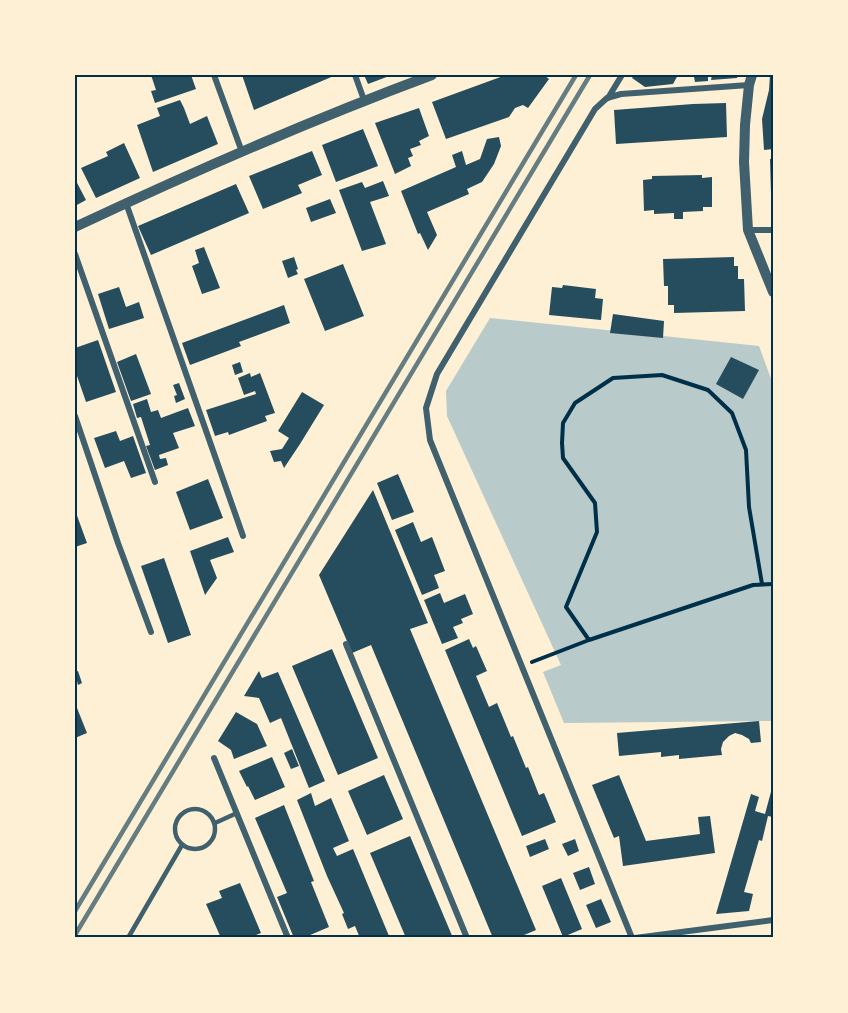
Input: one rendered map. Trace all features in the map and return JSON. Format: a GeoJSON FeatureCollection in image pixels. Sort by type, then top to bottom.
{"type":"FeatureCollection","features":[{"type":"Feature","properties":{"kind":"street"},"geometry":{"type":"LineString","coordinates":[[214,75],[242,152]]}},
{"type":"Feature","properties":{"kind":"street"},"geometry":{"type":"LineString","coordinates":[[355,75],[364,100]]}},
{"type":"Feature","properties":{"kind":"street"},"geometry":{"type":"LineString","coordinates":[[75,227],[364,100],[432,75]]}},
{"type":"Feature","properties":{"kind":"street"},"geometry":{"type":"LineString","coordinates":[[622,75],[607,98],[595,109],[437,374],[426,408],[430,440],[633,938],[773,920]]}},
{"type":"Feature","properties":{"kind":"street"},"geometry":{"type":"LineString","coordinates":[[607,98],[621,94],[751,80],[745,125],[744,162],[748,230],[773,292]]}},
{"type":"Feature","properties":{"kind":"street"},"geometry":{"type":"LineString","coordinates":[[126,203],[243,536]]}},
{"type":"Feature","properties":{"kind":"street"},"geometry":{"type":"LineString","coordinates":[[748,230],[773,230]]}},
{"type":"Feature","properties":{"kind":"street"},"geometry":{"type":"LineString","coordinates":[[75,254],[155,483]]}},
{"type":"Feature","properties":{"kind":"street"},"geometry":{"type":"LineString","coordinates":[[75,416],[151,632]]}},
{"type":"Feature","properties":{"kind":"street"},"geometry":{"type":"LineString","coordinates":[[346,644],[467,938]]}},
{"type":"Feature","properties":{"kind":"street"},"geometry":{"type":"LineString","coordinates":[[214,758],[288,938]]}},
{"type":"Feature","properties":{"kind":"lane"},"geometry":{"type":"LineString","coordinates":[[188,810],[199,810],[208,814],[214,823],[215,833],[211,843],[202,848],[192,849],[182,845],[176,836],[175,826],[180,816],[188,810]]}},
{"type":"Feature","properties":{"kind":"lane"},"geometry":{"type":"LineString","coordinates":[[214,823],[237,813]]}},
{"type":"Feature","properties":{"kind":"lane"},"geometry":{"type":"LineString","coordinates":[[128,938],[182,845]]}},
{"type":"Feature","properties":{"kind":"path"},"geometry":{"type":"LineString","coordinates":[[589,640],[566,607],[597,532],[595,503],[563,458],[563,423],[575,403],[613,378],[662,375],[708,390],[732,413],[746,450],[749,507],[762,584]]}},
{"type":"Feature","properties":{"kind":"path"},"geometry":{"type":"LineString","coordinates":[[522,666],[589,640],[753,585],[773,584]]}},
{"type":"Feature","properties":{"kind":"shaded area"},"geometry":{"type":"Polygon","coordinates":[[[490,318],[759,346],[773,384],[773,721],[564,723],[543,672],[561,665],[447,416],[446,391],[490,318]]]}},
{"type":"Feature","properties":{"kind":"building"},"geometry":{"type":"Polygon","coordinates":[[[151,75],[191,75],[196,89],[155,103],[151,91],[156,90],[151,75]]]}},
{"type":"Feature","properties":{"kind":"building"},"geometry":{"type":"Polygon","coordinates":[[[242,75],[336,75],[254,110],[242,75]]]}},
{"type":"Feature","properties":{"kind":"building"},"geometry":{"type":"Polygon","coordinates":[[[364,75],[392,75],[368,84],[364,75]]]}},
{"type":"Feature","properties":{"kind":"building"},"geometry":{"type":"Polygon","coordinates":[[[506,75],[544,75],[549,79],[528,108],[523,105],[515,108],[509,117],[446,139],[432,102],[506,75]]]}},
{"type":"Feature","properties":{"kind":"building"},"geometry":{"type":"Polygon","coordinates":[[[634,75],[678,75],[673,84],[645,87],[632,78],[634,75]]]}},
{"type":"Feature","properties":{"kind":"building"},"geometry":{"type":"Polygon","coordinates":[[[712,75],[738,75],[737,78],[711,80],[712,75]]]}},
{"type":"Feature","properties":{"kind":"building"},"geometry":{"type":"Polygon","coordinates":[[[770,75],[773,75],[773,149],[764,150],[762,119],[770,75]]]}},
{"type":"Feature","properties":{"kind":"building"},"geometry":{"type":"Polygon","coordinates":[[[708,76],[708,81],[695,82],[694,77],[708,76]]]}},
{"type":"Feature","properties":{"kind":"building"},"geometry":{"type":"Polygon","coordinates":[[[180,100],[190,124],[207,116],[218,144],[153,172],[137,125],[160,116],[157,108],[180,100]]]}},
{"type":"Feature","properties":{"kind":"building"},"geometry":{"type":"Polygon","coordinates":[[[726,103],[727,137],[616,144],[614,110],[726,103]]]}},
{"type":"Feature","properties":{"kind":"building"},"geometry":{"type":"Polygon","coordinates":[[[419,108],[429,136],[419,141],[421,145],[410,149],[413,156],[408,158],[411,166],[395,174],[375,123],[419,108]]]}},
{"type":"Feature","properties":{"kind":"building"},"geometry":{"type":"Polygon","coordinates":[[[363,129],[378,166],[336,182],[322,145],[363,129]]]}},
{"type":"Feature","properties":{"kind":"building"},"geometry":{"type":"Polygon","coordinates":[[[499,137],[501,146],[494,164],[482,182],[467,189],[469,194],[427,212],[437,235],[428,250],[420,233],[418,234],[401,191],[456,167],[452,155],[462,151],[466,165],[480,159],[487,139],[499,137]]]}},
{"type":"Feature","properties":{"kind":"building"},"geometry":{"type":"Polygon","coordinates":[[[124,143],[140,178],[96,198],[81,168],[108,156],[106,152],[124,143]]]}},
{"type":"Feature","properties":{"kind":"building"},"geometry":{"type":"Polygon","coordinates":[[[312,151],[322,175],[298,185],[302,193],[263,209],[249,176],[312,151]]]}},
{"type":"Feature","properties":{"kind":"building"},"geometry":{"type":"Polygon","coordinates":[[[770,159],[773,159],[773,194],[771,194],[770,159]]]}},
{"type":"Feature","properties":{"kind":"building"},"geometry":{"type":"Polygon","coordinates":[[[702,175],[702,178],[712,177],[712,207],[703,207],[703,211],[683,212],[683,219],[674,219],[674,213],[654,214],[654,210],[644,211],[643,180],[652,179],[652,176],[702,175]]]}},
{"type":"Feature","properties":{"kind":"building"},"geometry":{"type":"Polygon","coordinates":[[[75,179],[86,200],[75,206],[75,179]]]}},
{"type":"Feature","properties":{"kind":"building"},"geometry":{"type":"Polygon","coordinates":[[[383,181],[389,196],[370,202],[386,244],[362,251],[339,190],[362,182],[365,188],[383,181]]]}},
{"type":"Feature","properties":{"kind":"building"},"geometry":{"type":"Polygon","coordinates":[[[236,184],[249,213],[151,255],[138,226],[236,184]]]}},
{"type":"Feature","properties":{"kind":"building"},"geometry":{"type":"Polygon","coordinates":[[[330,199],[336,213],[311,222],[306,208],[330,199]]]}},
{"type":"Feature","properties":{"kind":"building"},"geometry":{"type":"Polygon","coordinates":[[[204,247],[220,288],[202,294],[192,266],[199,263],[195,250],[204,247]]]}},
{"type":"Feature","properties":{"kind":"building"},"geometry":{"type":"Polygon","coordinates":[[[294,257],[298,274],[288,278],[282,261],[294,257]]]}},
{"type":"Feature","properties":{"kind":"building"},"geometry":{"type":"Polygon","coordinates":[[[734,257],[734,266],[738,266],[738,279],[744,279],[745,311],[674,313],[674,305],[668,305],[668,286],[664,286],[663,259],[734,257]]]}},
{"type":"Feature","properties":{"kind":"building"},"geometry":{"type":"Polygon","coordinates":[[[343,264],[364,316],[325,331],[304,279],[343,264]]]}},
{"type":"Feature","properties":{"kind":"building"},"geometry":{"type":"Polygon","coordinates":[[[563,285],[596,289],[595,298],[603,299],[601,320],[549,315],[552,287],[562,288],[563,285]]]}},
{"type":"Feature","properties":{"kind":"building"},"geometry":{"type":"Polygon","coordinates":[[[119,287],[126,307],[139,302],[144,318],[109,329],[98,294],[119,287]]]}},
{"type":"Feature","properties":{"kind":"building"},"geometry":{"type":"Polygon","coordinates":[[[284,305],[290,323],[239,342],[241,346],[190,365],[182,343],[284,305]]]}},
{"type":"Feature","properties":{"kind":"building"},"geometry":{"type":"Polygon","coordinates":[[[613,314],[664,321],[663,338],[610,333],[613,314]]]}},
{"type":"Feature","properties":{"kind":"building"},"geometry":{"type":"Polygon","coordinates":[[[98,340],[116,392],[86,402],[75,370],[75,348],[98,340]]]}},
{"type":"Feature","properties":{"kind":"building"},"geometry":{"type":"Polygon","coordinates":[[[136,354],[151,394],[131,401],[117,362],[136,354]]]}},
{"type":"Feature","properties":{"kind":"building"},"geometry":{"type":"Polygon","coordinates":[[[731,357],[759,370],[743,399],[716,384],[731,357]]]}},
{"type":"Feature","properties":{"kind":"building"},"geometry":{"type":"Polygon","coordinates":[[[240,362],[243,372],[235,375],[232,365],[240,362]]]}},
{"type":"Feature","properties":{"kind":"building"},"geometry":{"type":"Polygon","coordinates":[[[250,373],[251,377],[260,373],[275,413],[265,416],[267,421],[229,435],[228,432],[215,436],[206,410],[256,394],[255,391],[244,395],[238,378],[250,373]]]}},
{"type":"Feature","properties":{"kind":"building"},"geometry":{"type":"Polygon","coordinates":[[[179,383],[185,399],[176,403],[174,396],[177,395],[173,385],[179,383]]]}},
{"type":"Feature","properties":{"kind":"building"},"geometry":{"type":"Polygon","coordinates":[[[302,392],[324,405],[284,468],[281,461],[274,462],[270,451],[282,449],[289,438],[278,431],[302,392]]]}},
{"type":"Feature","properties":{"kind":"building"},"geometry":{"type":"Polygon","coordinates":[[[147,399],[151,412],[158,410],[161,418],[188,408],[195,426],[173,433],[179,448],[159,455],[160,459],[166,458],[168,465],[155,470],[146,446],[150,445],[141,417],[137,418],[133,404],[147,399]]]}},
{"type":"Feature","properties":{"kind":"building"},"geometry":{"type":"Polygon","coordinates":[[[116,431],[120,441],[133,436],[146,473],[131,478],[124,461],[105,468],[94,438],[116,431]]]}},
{"type":"Feature","properties":{"kind":"building"},"geometry":{"type":"Polygon","coordinates":[[[398,474],[414,512],[392,520],[377,483],[398,474]]]}},
{"type":"Feature","properties":{"kind":"building"},"geometry":{"type":"Polygon","coordinates":[[[208,479],[223,518],[190,530],[176,492],[208,479]]]}},
{"type":"Feature","properties":{"kind":"building"},"geometry":{"type":"Polygon","coordinates":[[[373,490],[428,623],[410,629],[536,930],[517,938],[493,938],[371,645],[352,653],[319,575],[373,490]]]}},
{"type":"Feature","properties":{"kind":"building"},"geometry":{"type":"Polygon","coordinates":[[[75,510],[87,543],[75,547],[75,510]]]}},
{"type":"Feature","properties":{"kind":"building"},"geometry":{"type":"Polygon","coordinates":[[[413,522],[421,542],[432,537],[445,571],[434,575],[439,588],[422,595],[395,530],[413,522]]]}},
{"type":"Feature","properties":{"kind":"building"},"geometry":{"type":"Polygon","coordinates":[[[228,537],[234,552],[210,560],[217,578],[205,595],[190,551],[228,537]]]}},
{"type":"Feature","properties":{"kind":"building"},"geometry":{"type":"Polygon","coordinates":[[[164,558],[191,635],[168,643],[141,566],[164,558]]]}},
{"type":"Feature","properties":{"kind":"building"},"geometry":{"type":"Polygon","coordinates":[[[440,593],[444,603],[465,594],[473,614],[461,619],[463,623],[453,627],[458,638],[442,644],[424,600],[440,593]]]}},
{"type":"Feature","properties":{"kind":"building"},"geometry":{"type":"Polygon","coordinates":[[[469,639],[473,648],[476,646],[487,671],[476,676],[489,707],[497,703],[539,795],[544,793],[556,822],[522,836],[445,650],[469,639]]]}},
{"type":"Feature","properties":{"kind":"building"},"geometry":{"type":"Polygon","coordinates":[[[332,649],[378,758],[338,775],[292,666],[332,649]]]}},
{"type":"Feature","properties":{"kind":"building"},"geometry":{"type":"Polygon","coordinates":[[[78,671],[82,683],[78,685],[75,672],[78,671]]]}},
{"type":"Feature","properties":{"kind":"building"},"geometry":{"type":"Polygon","coordinates":[[[259,671],[262,678],[278,672],[325,781],[309,788],[281,718],[270,723],[259,698],[244,696],[259,671]]]}},
{"type":"Feature","properties":{"kind":"building"},"geometry":{"type":"Polygon","coordinates":[[[75,703],[87,733],[75,738],[75,703]]]}},
{"type":"Feature","properties":{"kind":"building"},"geometry":{"type":"Polygon","coordinates":[[[236,712],[257,724],[267,746],[234,759],[231,750],[218,741],[236,712]]]}},
{"type":"Feature","properties":{"kind":"building"},"geometry":{"type":"Polygon","coordinates":[[[759,721],[761,742],[751,743],[749,739],[735,733],[723,742],[722,755],[679,759],[679,755],[661,757],[661,752],[619,756],[617,733],[759,721]]]}},
{"type":"Feature","properties":{"kind":"building"},"geometry":{"type":"Polygon","coordinates":[[[292,749],[299,766],[291,769],[284,753],[292,749]]]}},
{"type":"Feature","properties":{"kind":"building"},"geometry":{"type":"Polygon","coordinates":[[[272,757],[285,787],[255,800],[239,771],[272,757]]]}},
{"type":"Feature","properties":{"kind":"building"},"geometry":{"type":"Polygon","coordinates":[[[384,775],[403,819],[367,835],[348,791],[384,775]]]}},
{"type":"Feature","properties":{"kind":"building"},"geometry":{"type":"Polygon","coordinates":[[[619,775],[646,841],[700,834],[698,817],[710,816],[715,853],[623,866],[619,836],[614,838],[592,785],[619,775]]]}},
{"type":"Feature","properties":{"kind":"building"},"geometry":{"type":"Polygon","coordinates":[[[772,788],[773,817],[768,816],[762,841],[759,840],[744,892],[753,894],[749,911],[716,914],[751,794],[759,797],[755,811],[765,814],[772,788]]]}},
{"type":"Feature","properties":{"kind":"building"},"geometry":{"type":"Polygon","coordinates":[[[311,793],[315,806],[331,798],[349,841],[333,848],[337,856],[353,849],[389,936],[360,938],[355,926],[348,929],[342,914],[344,913],[297,800],[311,793]]]}},
{"type":"Feature","properties":{"kind":"building"},"geometry":{"type":"Polygon","coordinates":[[[284,805],[314,881],[311,882],[329,927],[303,938],[294,938],[277,897],[287,893],[255,818],[284,805]]]}},
{"type":"Feature","properties":{"kind":"building"},"geometry":{"type":"Polygon","coordinates":[[[410,836],[453,938],[406,938],[370,853],[410,836]]]}},
{"type":"Feature","properties":{"kind":"building"},"geometry":{"type":"Polygon","coordinates":[[[545,839],[549,849],[530,857],[526,846],[545,839]]]}},
{"type":"Feature","properties":{"kind":"building"},"geometry":{"type":"Polygon","coordinates":[[[575,839],[579,851],[568,856],[562,844],[575,839]]]}},
{"type":"Feature","properties":{"kind":"building"},"geometry":{"type":"Polygon","coordinates":[[[589,867],[595,884],[580,890],[573,873],[589,867]]]}},
{"type":"Feature","properties":{"kind":"building"},"geometry":{"type":"Polygon","coordinates":[[[561,878],[582,929],[563,937],[542,886],[561,878]]]}},
{"type":"Feature","properties":{"kind":"building"},"geometry":{"type":"Polygon","coordinates":[[[240,883],[261,933],[256,935],[257,938],[221,938],[206,904],[222,898],[219,891],[240,883]]]}},
{"type":"Feature","properties":{"kind":"building"},"geometry":{"type":"Polygon","coordinates":[[[601,899],[611,922],[596,928],[586,905],[601,899]]]}},
{"type":"Feature","properties":{"kind":"railway"},"geometry":{"type":"LineString","coordinates":[[75,911],[576,75]]}},
{"type":"Feature","properties":{"kind":"railway"},"geometry":{"type":"LineString","coordinates":[[75,935],[590,75]]}}]}
